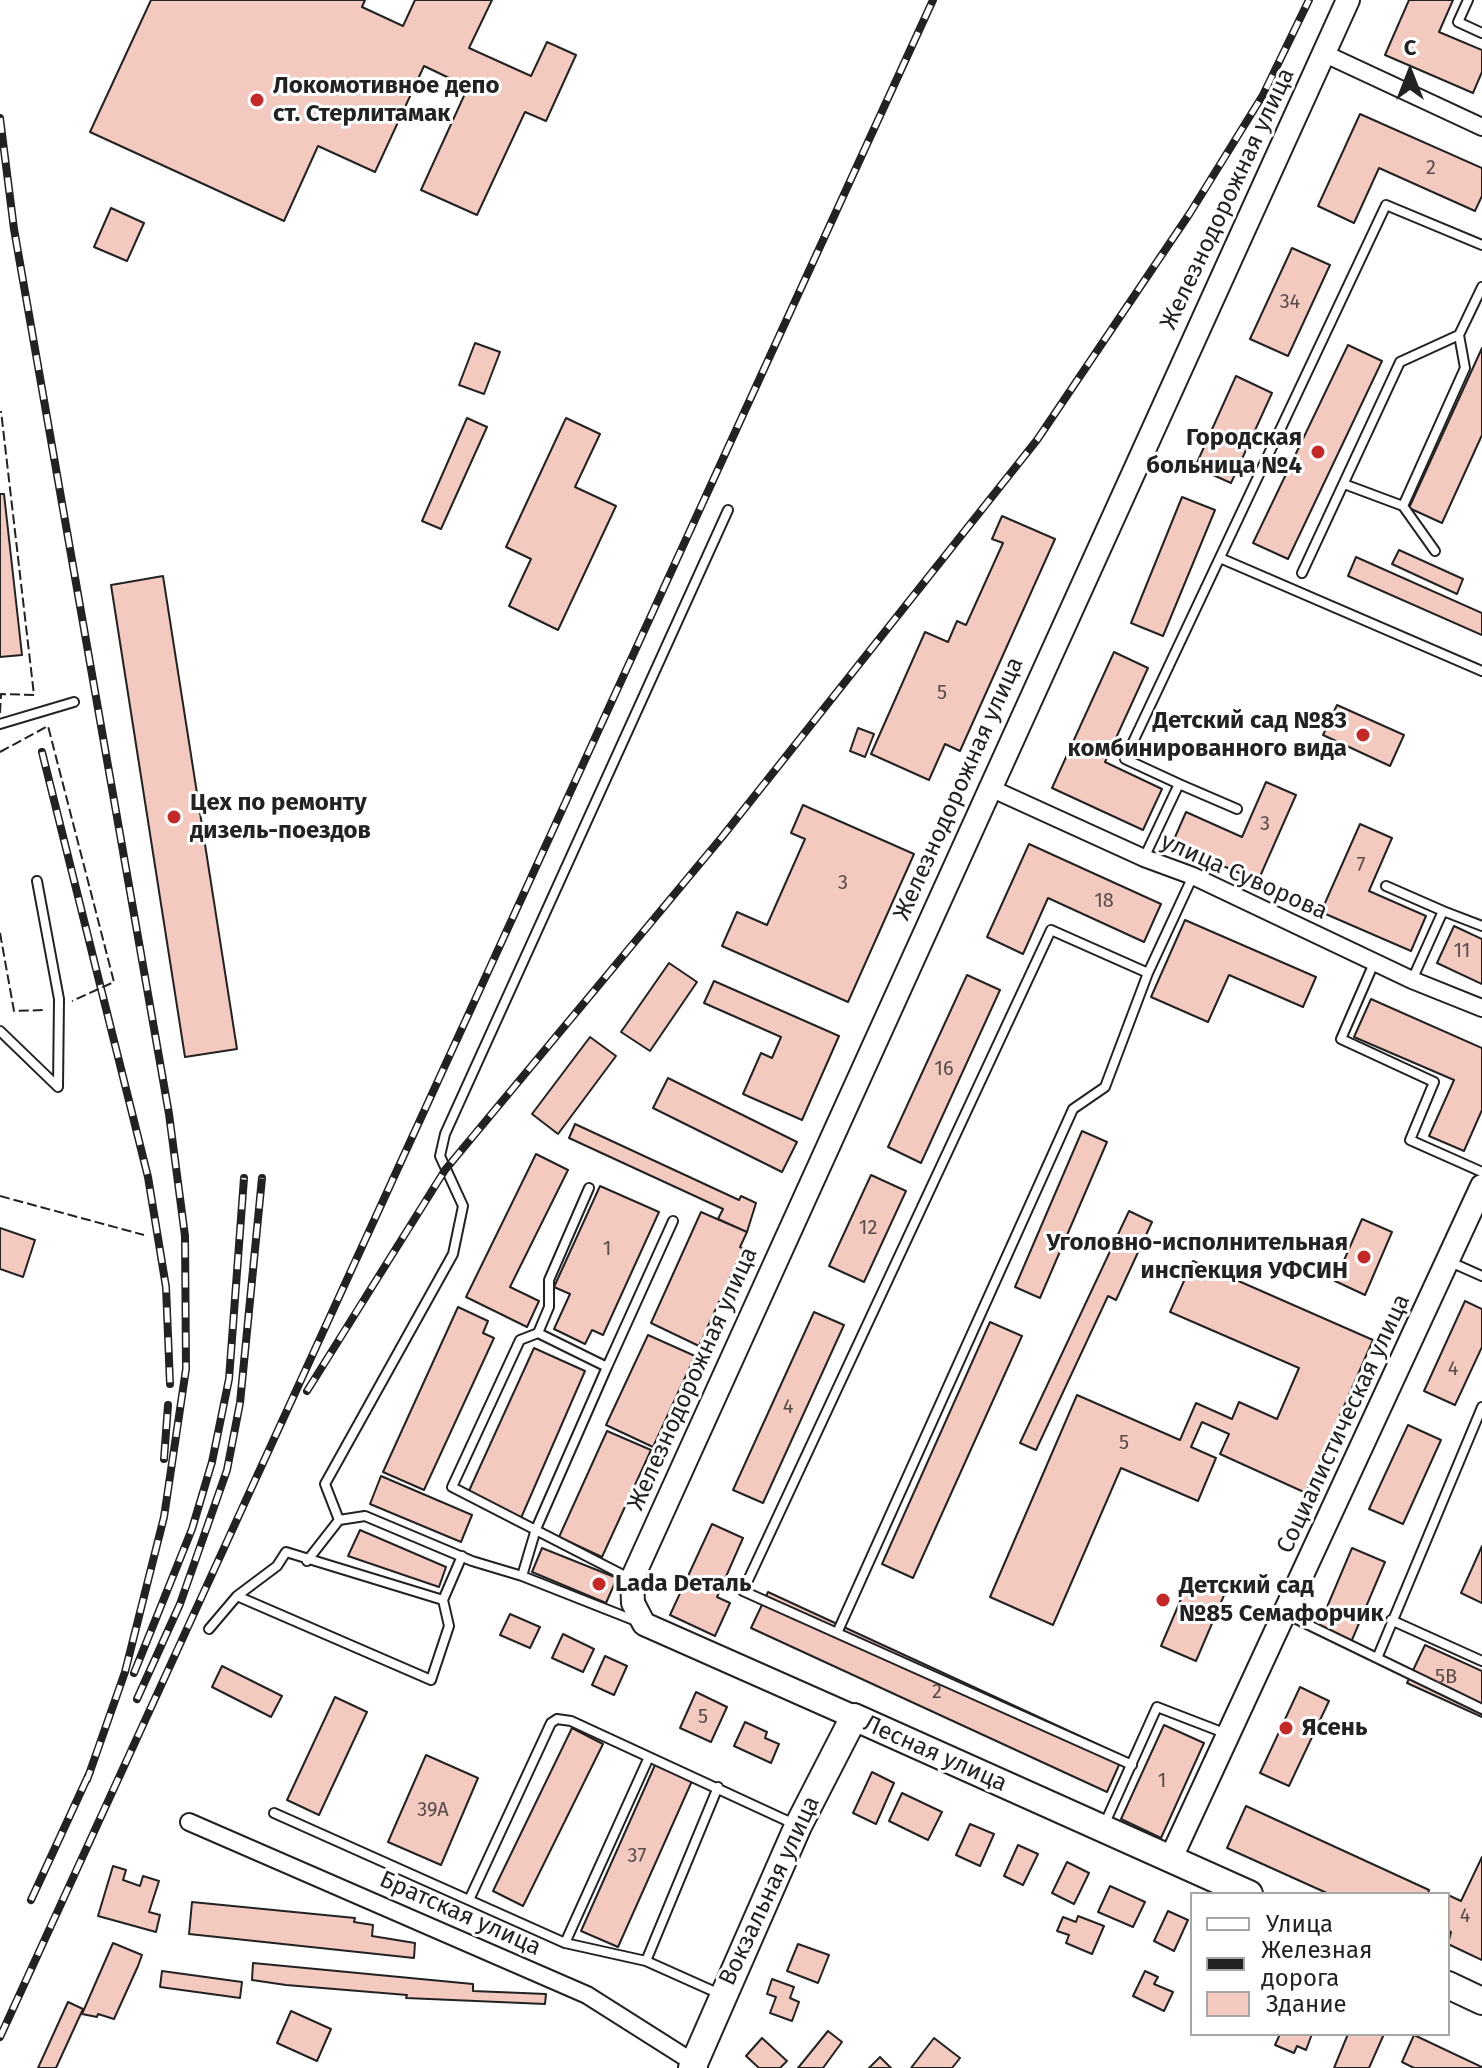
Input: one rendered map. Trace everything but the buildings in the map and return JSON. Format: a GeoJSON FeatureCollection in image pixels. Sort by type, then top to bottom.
{"type":"FeatureCollection","features":[{"type":"Feature","properties":{"kind":"main road","name":"Железнодорожная улица"},"geometry":{"type":"LineString","coordinates":[[644,1624],[633,1603],[632,1579],[988,787],[1348,0]]}},
{"type":"Feature","properties":{"kind":"main road","name":"Социалистическая улица"},"geometry":{"type":"LineString","coordinates":[[1171,1858],[1482,1186]]}},
{"type":"Feature","properties":{"kind":"main road","name":"Лесная улица"},"geometry":{"type":"LineString","coordinates":[[644,1624],[1245,1892]]}},
{"type":"Feature","properties":{"kind":"main road","name":"Вокзальная улица"},"geometry":{"type":"LineString","coordinates":[[696,2066],[723,1995],[798,1826],[854,1717]]}},
{"type":"Feature","properties":{"kind":"main road"},"geometry":{"type":"LineString","coordinates":[[1450,1986],[1482,2001]]}},
{"type":"Feature","properties":{"kind":"street"},"geometry":{"type":"LineString","coordinates":[[1323,53],[1482,127]]}},
{"type":"Feature","properties":{"kind":"street","name":"улица Суворова"},"geometry":{"type":"LineString","coordinates":[[988,787],[1144,858],[1193,876],[1374,963],[1482,1008]]}},
{"type":"Feature","properties":{"kind":"street","name":"Братская улица"},"geometry":{"type":"LineString","coordinates":[[189,1822],[587,1995],[696,2066]]}},
{"type":"Feature","properties":{"kind":"lane"},"geometry":{"type":"LineString","coordinates":[[1468,0],[1458,22],[1482,33]]}},
{"type":"Feature","properties":{"kind":"lane"},"geometry":{"type":"LineString","coordinates":[[1237,809],[1125,759],[1386,205],[1482,245]]}},
{"type":"Feature","properties":{"kind":"lane"},"geometry":{"type":"LineString","coordinates":[[1403,506],[1465,368],[1459,335],[1482,287]]}},
{"type":"Feature","properties":{"kind":"lane"},"geometry":{"type":"LineString","coordinates":[[1302,573],[1400,362],[1459,335]]}},
{"type":"Feature","properties":{"kind":"lane"},"geometry":{"type":"LineString","coordinates":[[1344,484],[1403,506],[1435,551]]}},
{"type":"Feature","properties":{"kind":"lane"},"geometry":{"type":"LineString","coordinates":[[339,1520],[325,1484],[453,1254],[463,1206],[440,1156],[445,1134],[728,510]]}},
{"type":"Feature","properties":{"kind":"lane"},"geometry":{"type":"LineString","coordinates":[[1220,558],[1482,671]]}},
{"type":"Feature","properties":{"kind":"lane"},"geometry":{"type":"LineString","coordinates":[[0,724],[74,702]]}},
{"type":"Feature","properties":{"kind":"lane"},"geometry":{"type":"LineString","coordinates":[[1144,858],[1179,784]]}},
{"type":"Feature","properties":{"kind":"lane"},"geometry":{"type":"LineString","coordinates":[[837,1633],[1073,1109],[1105,1087],[1148,973],[1193,876]]}},
{"type":"Feature","properties":{"kind":"lane"},"geometry":{"type":"LineString","coordinates":[[0,1031],[58,1087],[59,999],[37,881]]}},
{"type":"Feature","properties":{"kind":"lane"},"geometry":{"type":"LineString","coordinates":[[1386,886],[1482,926]]}},
{"type":"Feature","properties":{"kind":"lane"},"geometry":{"type":"LineString","coordinates":[[1412,980],[1443,911]]}},
{"type":"Feature","properties":{"kind":"lane"},"geometry":{"type":"LineString","coordinates":[[1132,1765],[743,1591],[1051,930],[1148,973]]}},
{"type":"Feature","properties":{"kind":"lane"},"geometry":{"type":"LineString","coordinates":[[1374,963],[1341,1039],[1434,1082],[1410,1140],[1482,1172]]}},
{"type":"Feature","properties":{"kind":"lane"},"geometry":{"type":"LineString","coordinates":[[589,1188],[549,1280],[549,1307],[538,1333],[520,1340],[452,1487],[632,1579]]}},
{"type":"Feature","properties":{"kind":"lane"},"geometry":{"type":"LineString","coordinates":[[522,1576],[536,1529],[673,1221]]}},
{"type":"Feature","properties":{"kind":"lane"},"geometry":{"type":"LineString","coordinates":[[1448,1260],[1482,1276]]}},
{"type":"Feature","properties":{"kind":"lane"},"geometry":{"type":"LineString","coordinates":[[538,1333],[607,1367]]}},
{"type":"Feature","properties":{"kind":"lane"},"geometry":{"type":"LineString","coordinates":[[1378,1656],[1482,1407]]}},
{"type":"Feature","properties":{"kind":"lane"},"geometry":{"type":"LineString","coordinates":[[307,1561],[339,1520],[365,1516],[644,1624]]}},
{"type":"Feature","properties":{"kind":"lane"},"geometry":{"type":"LineString","coordinates":[[209,1629],[237,1596],[277,1566],[286,1552],[307,1561],[319,1560],[443,1600]]}},
{"type":"Feature","properties":{"kind":"lane"},"geometry":{"type":"LineString","coordinates":[[237,1596],[431,1680],[449,1626],[443,1600],[462,1556]]}},
{"type":"Feature","properties":{"kind":"lane"},"geometry":{"type":"LineString","coordinates":[[1285,1614],[1378,1656],[1482,1709]]}},
{"type":"Feature","properties":{"kind":"lane"},"geometry":{"type":"LineString","coordinates":[[1391,1620],[1482,1661]]}},
{"type":"Feature","properties":{"kind":"lane"},"geometry":{"type":"LineString","coordinates":[[1102,1830],[1157,1707],[1228,1734]]}},
{"type":"Feature","properties":{"kind":"lane"},"geometry":{"type":"LineString","coordinates":[[469,1900],[551,1723],[557,1719],[571,1721],[798,1826]]}},
{"type":"Feature","properties":{"kind":"lane"},"geometry":{"type":"LineString","coordinates":[[565,1943],[649,1757]]}},
{"type":"Feature","properties":{"kind":"lane"},"geometry":{"type":"LineString","coordinates":[[646,1961],[718,1787]]}},
{"type":"Feature","properties":{"kind":"lane"},"geometry":{"type":"LineString","coordinates":[[274,1813],[565,1943],[646,1961],[723,1995]]}},
{"type":"Feature","properties":{"kind":"railway"},"geometry":{"type":"LineString","coordinates":[[0,2037],[933,0]]}},
{"type":"Feature","properties":{"kind":"railway"},"geometry":{"type":"LineString","coordinates":[[307,1391],[445,1170],[722,837],[1037,440],[1190,213],[1263,95],[1309,0]]}},
{"type":"Feature","properties":{"kind":"railway"},"geometry":{"type":"LineString","coordinates":[[0,118],[14,229],[169,1114],[185,1236],[186,1369],[164,1517],[125,1672],[87,1780]]}},
{"type":"Feature","properties":{"kind":"railway"},"geometry":{"type":"LineString","coordinates":[[42,752],[148,1177],[166,1287],[170,1384]]}},
{"type":"Feature","properties":{"kind":"railway"},"geometry":{"type":"LineString","coordinates":[[134,1673],[192,1529],[212,1462],[229,1379],[244,1178]]}},
{"type":"Feature","properties":{"kind":"railway"},"geometry":{"type":"LineString","coordinates":[[137,1699],[180,1604],[227,1470],[240,1403],[262,1178]]}},
{"type":"Feature","properties":{"kind":"railway"},"geometry":{"type":"LineString","coordinates":[[164,1459],[168,1405]]}},
{"type":"Feature","properties":{"kind":"railway"},"geometry":{"type":"LineString","coordinates":[[31,1900],[90,1772]]}},
{"type":"Feature","properties":{"kind":"fence"},"geometry":{"type":"LineString","coordinates":[[0,713],[1,694],[34,695],[1,411]]}},
{"type":"Feature","properties":{"kind":"fence"},"geometry":{"type":"LineString","coordinates":[[0,752],[48,726],[114,982],[72,1001]]}},
{"type":"Feature","properties":{"kind":"fence"},"geometry":{"type":"LineString","coordinates":[[0,933],[14,1011],[45,1010]]}},
{"type":"Feature","properties":{"kind":"fence"},"geometry":{"type":"LineString","coordinates":[[0,1196],[144,1235]]}},
{"type":"Feature","properties":{"kind":"place","name":"Локомотивное депо ст. Стерлитамак"},"geometry":{"type":"Point","coordinates":[257,100]}},
{"type":"Feature","properties":{"kind":"place","name":"Городская больница №4"},"geometry":{"type":"Point","coordinates":[1318,452]}},
{"type":"Feature","properties":{"kind":"place","name":"Детский сад №83 комбинированного вида"},"geometry":{"type":"Point","coordinates":[1363,735]}},
{"type":"Feature","properties":{"kind":"place","name":"Цех по ремонту дизель-поездов"},"geometry":{"type":"Point","coordinates":[174,817]}},
{"type":"Feature","properties":{"kind":"place","name":"Уголовно-исполнительная инспекция УФСИН"},"geometry":{"type":"Point","coordinates":[1364,1257]}},
{"type":"Feature","properties":{"kind":"place","name":"Lada Dеталь"},"geometry":{"type":"Point","coordinates":[599,1584]}},
{"type":"Feature","properties":{"kind":"place","name":"Детский сад №85 Семафорчик"},"geometry":{"type":"Point","coordinates":[1163,1600]}},
{"type":"Feature","properties":{"kind":"place","name":"Ясень"},"geometry":{"type":"Point","coordinates":[1286,1728]}}]}
